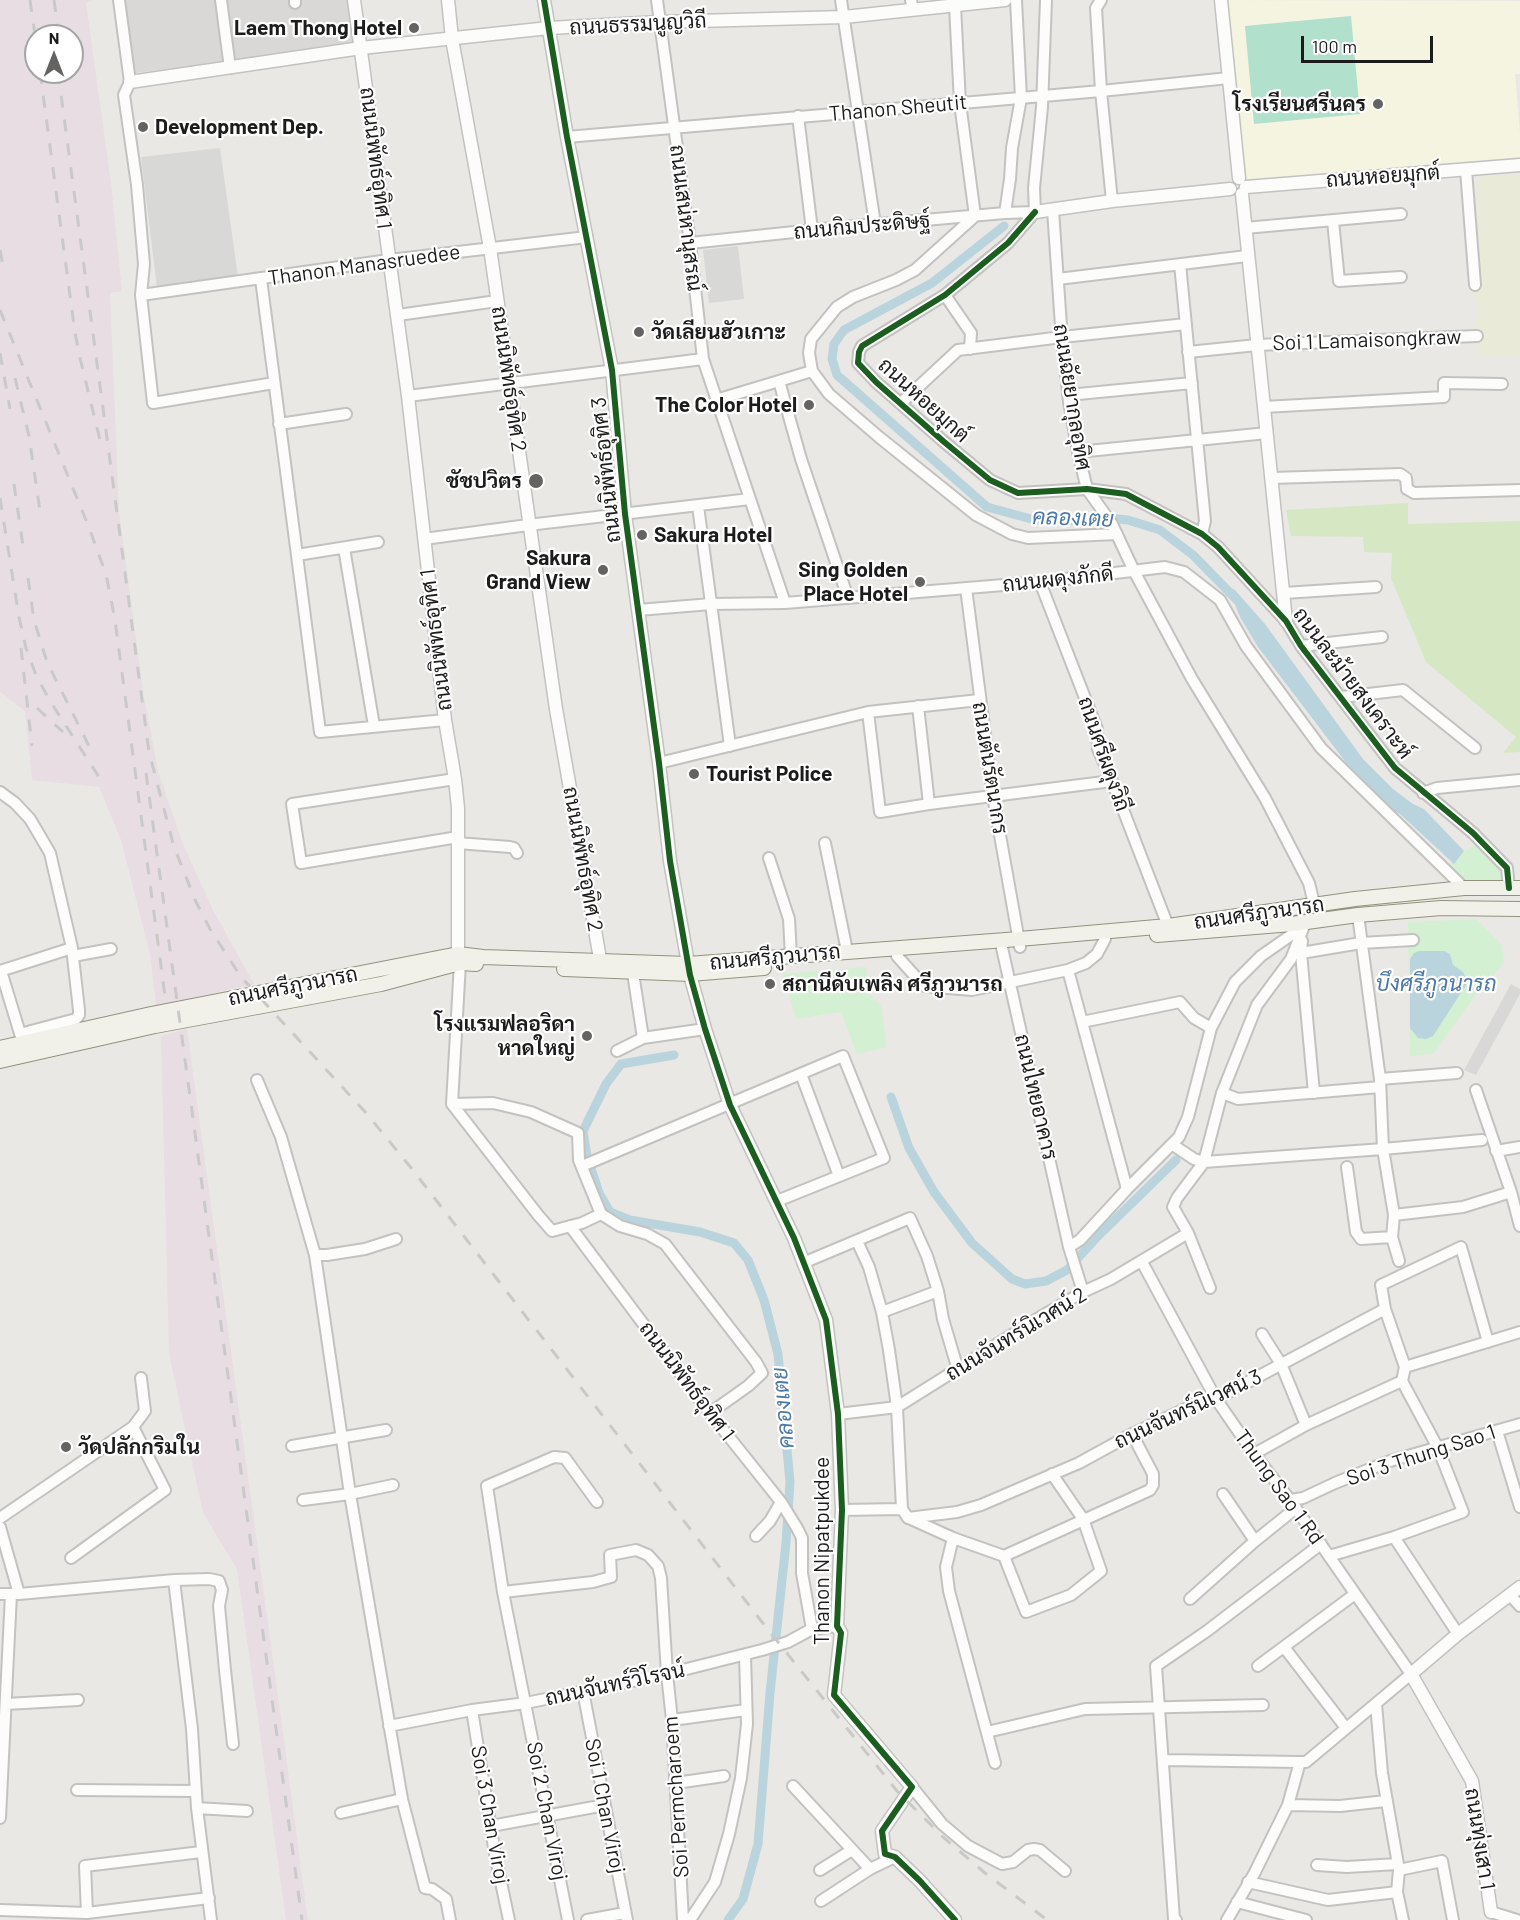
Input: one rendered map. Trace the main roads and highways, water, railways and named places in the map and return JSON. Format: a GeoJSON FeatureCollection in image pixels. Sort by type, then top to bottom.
{"type":"FeatureCollection","features":[{"type":"Feature","properties":{"kind":"main road","name":"ถนนศรีภูวนารถ"},"geometry":{"type":"LineString","coordinates":[[0,1048],[21,1038],[459,958],[602,967],[689,969],[847,951],[1105,939],[1170,930],[1314,904],[1464,888],[1515,888]]}},
{"type":"Feature","properties":{"kind":"main road"},"geometry":{"type":"LineString","coordinates":[[1355,899],[1358,915]]}},
{"type":"Feature","properties":{"kind":"main road","name":"ถนนศรีภูวนารถ"},"geometry":{"type":"LineString","coordinates":[[602,967],[633,973],[1002,948],[1019,943],[1170,930],[1298,925],[1358,915],[1441,908],[1520,909]]}},
{"type":"Feature","properties":{"kind":"main road","name":"ถนนศรีภูวนารถ"},"geometry":{"type":"LineString","coordinates":[[0,1060],[155,1026],[381,984],[459,958]]}},
{"type":"Feature","properties":{"kind":"water"},"geometry":{"type":"Polygon","coordinates":[[[1234,589],[1265,624],[1363,759],[1393,789],[1424,809],[1464,851],[1454,864],[1360,781],[1258,647],[1228,594],[1234,589]]]}},
{"type":"Feature","properties":{"kind":"water","name":"บึงศรีภูวนารถ"},"geometry":{"type":"Polygon","coordinates":[[[1444,951],[1450,954],[1453,965],[1463,972],[1468,982],[1433,1036],[1426,1039],[1418,1038],[1410,1028],[1410,959],[1414,953],[1444,951]]]}},
{"type":"Feature","properties":{"kind":"waterway","name":"คลองเตย"},"geometry":{"type":"LineString","coordinates":[[1004,226],[932,283],[844,330],[834,344],[832,359],[837,375],[987,507],[1035,520],[1069,521],[1097,517],[1128,520],[1160,530],[1193,555],[1237,600]]}},
{"type":"Feature","properties":{"kind":"waterway","name":"คลองเตย"},"geometry":{"type":"LineString","coordinates":[[674,1055],[621,1064],[606,1084],[583,1131],[587,1156],[599,1193],[610,1212],[630,1220],[700,1232],[734,1243],[748,1260],[764,1300],[778,1354],[790,1482],[786,1543],[770,1693],[758,1844],[743,1899],[728,1920]]}},
{"type":"Feature","properties":{"kind":"waterway","name":"คลองเตย"},"geometry":{"type":"LineString","coordinates":[[891,1097],[909,1148],[934,1192],[972,1243],[1012,1279],[1025,1284],[1046,1281],[1067,1270],[1098,1236],[1176,1160]]}},
{"type":"Feature","properties":{"kind":"railway"},"geometry":{"type":"LineString","coordinates":[[30,0],[33,24]]}},
{"type":"Feature","properties":{"kind":"railway"},"geometry":{"type":"LineString","coordinates":[[54,0],[57,24]]}},
{"type":"Feature","properties":{"kind":"railway"},"geometry":{"type":"LineString","coordinates":[[42,84],[75,333],[100,440]]}},
{"type":"Feature","properties":{"kind":"railway"},"geometry":{"type":"LineString","coordinates":[[60,84],[149,752],[174,847],[196,902],[210,929],[241,977],[367,1114],[412,1169],[762,1622],[897,1791],[943,1837],[985,1873],[1047,1920]]}},
{"type":"Feature","properties":{"kind":"railway"},"geometry":{"type":"LineString","coordinates":[[0,250],[3,266]]}},
{"type":"Feature","properties":{"kind":"railway"},"geometry":{"type":"LineString","coordinates":[[0,310],[106,574],[115,620],[165,996]]}},
{"type":"Feature","properties":{"kind":"railway"},"geometry":{"type":"LineString","coordinates":[[0,353],[10,409]]}},
{"type":"Feature","properties":{"kind":"railway"},"geometry":{"type":"LineString","coordinates":[[15,378],[29,436],[41,518]]}},
{"type":"Feature","properties":{"kind":"railway"},"geometry":{"type":"LineString","coordinates":[[14,484],[23,546]]}},
{"type":"Feature","properties":{"kind":"railway"},"geometry":{"type":"LineString","coordinates":[[0,498],[26,648],[36,675],[50,701],[99,777]]}},
{"type":"Feature","properties":{"kind":"railway"},"geometry":{"type":"LineString","coordinates":[[28,578],[34,620],[47,662],[94,756]]}},
{"type":"Feature","properties":{"kind":"railway"},"geometry":{"type":"LineString","coordinates":[[21,648],[32,746]]}},
{"type":"Feature","properties":{"kind":"railway"},"geometry":{"type":"LineString","coordinates":[[37,708],[63,732]]}},
{"type":"Feature","properties":{"kind":"railway"},"geometry":{"type":"LineString","coordinates":[[146,773],[302,1920]]}},
{"type":"Feature","properties":{"kind":"place","name":"Laem Thong Hotel"},"geometry":{"type":"Point","coordinates":[414,28]}},
{"type":"Feature","properties":{"kind":"place","name":"โรงเรียนศรีนคร"},"geometry":{"type":"Point","coordinates":[1378,104]}},
{"type":"Feature","properties":{"kind":"place","name":"Development Dep."},"geometry":{"type":"Point","coordinates":[143,127]}},
{"type":"Feature","properties":{"kind":"place","name":"วัดเลียนฮัวเกาะ"},"geometry":{"type":"Point","coordinates":[639,332]}},
{"type":"Feature","properties":{"kind":"place","name":"The Color Hotel"},"geometry":{"type":"Point","coordinates":[809,405]}},
{"type":"Feature","properties":{"kind":"place","name":"ชัชปวิตร"},"geometry":{"type":"Point","coordinates":[536,481]}},
{"type":"Feature","properties":{"kind":"place","name":"Sakura Hotel"},"geometry":{"type":"Point","coordinates":[642,535]}},
{"type":"Feature","properties":{"kind":"place","name":"Sakura Grand View"},"geometry":{"type":"Point","coordinates":[603,570]}},
{"type":"Feature","properties":{"kind":"place","name":"Sing Golden Place Hotel"},"geometry":{"type":"Point","coordinates":[920,582]}},
{"type":"Feature","properties":{"kind":"place","name":"Tourist Police"},"geometry":{"type":"Point","coordinates":[694,774]}},
{"type":"Feature","properties":{"kind":"place","name":"สถานีดับเพลิง ศรีภูวนารถ"},"geometry":{"type":"Point","coordinates":[770,984]}},
{"type":"Feature","properties":{"kind":"place","name":"โรงแรมฟลอริดา หาดใหญ่"},"geometry":{"type":"Point","coordinates":[587,1036]}},
{"type":"Feature","properties":{"kind":"place","name":"วัดปลักกริมใน"},"geometry":{"type":"Point","coordinates":[66,1447]}}]}
